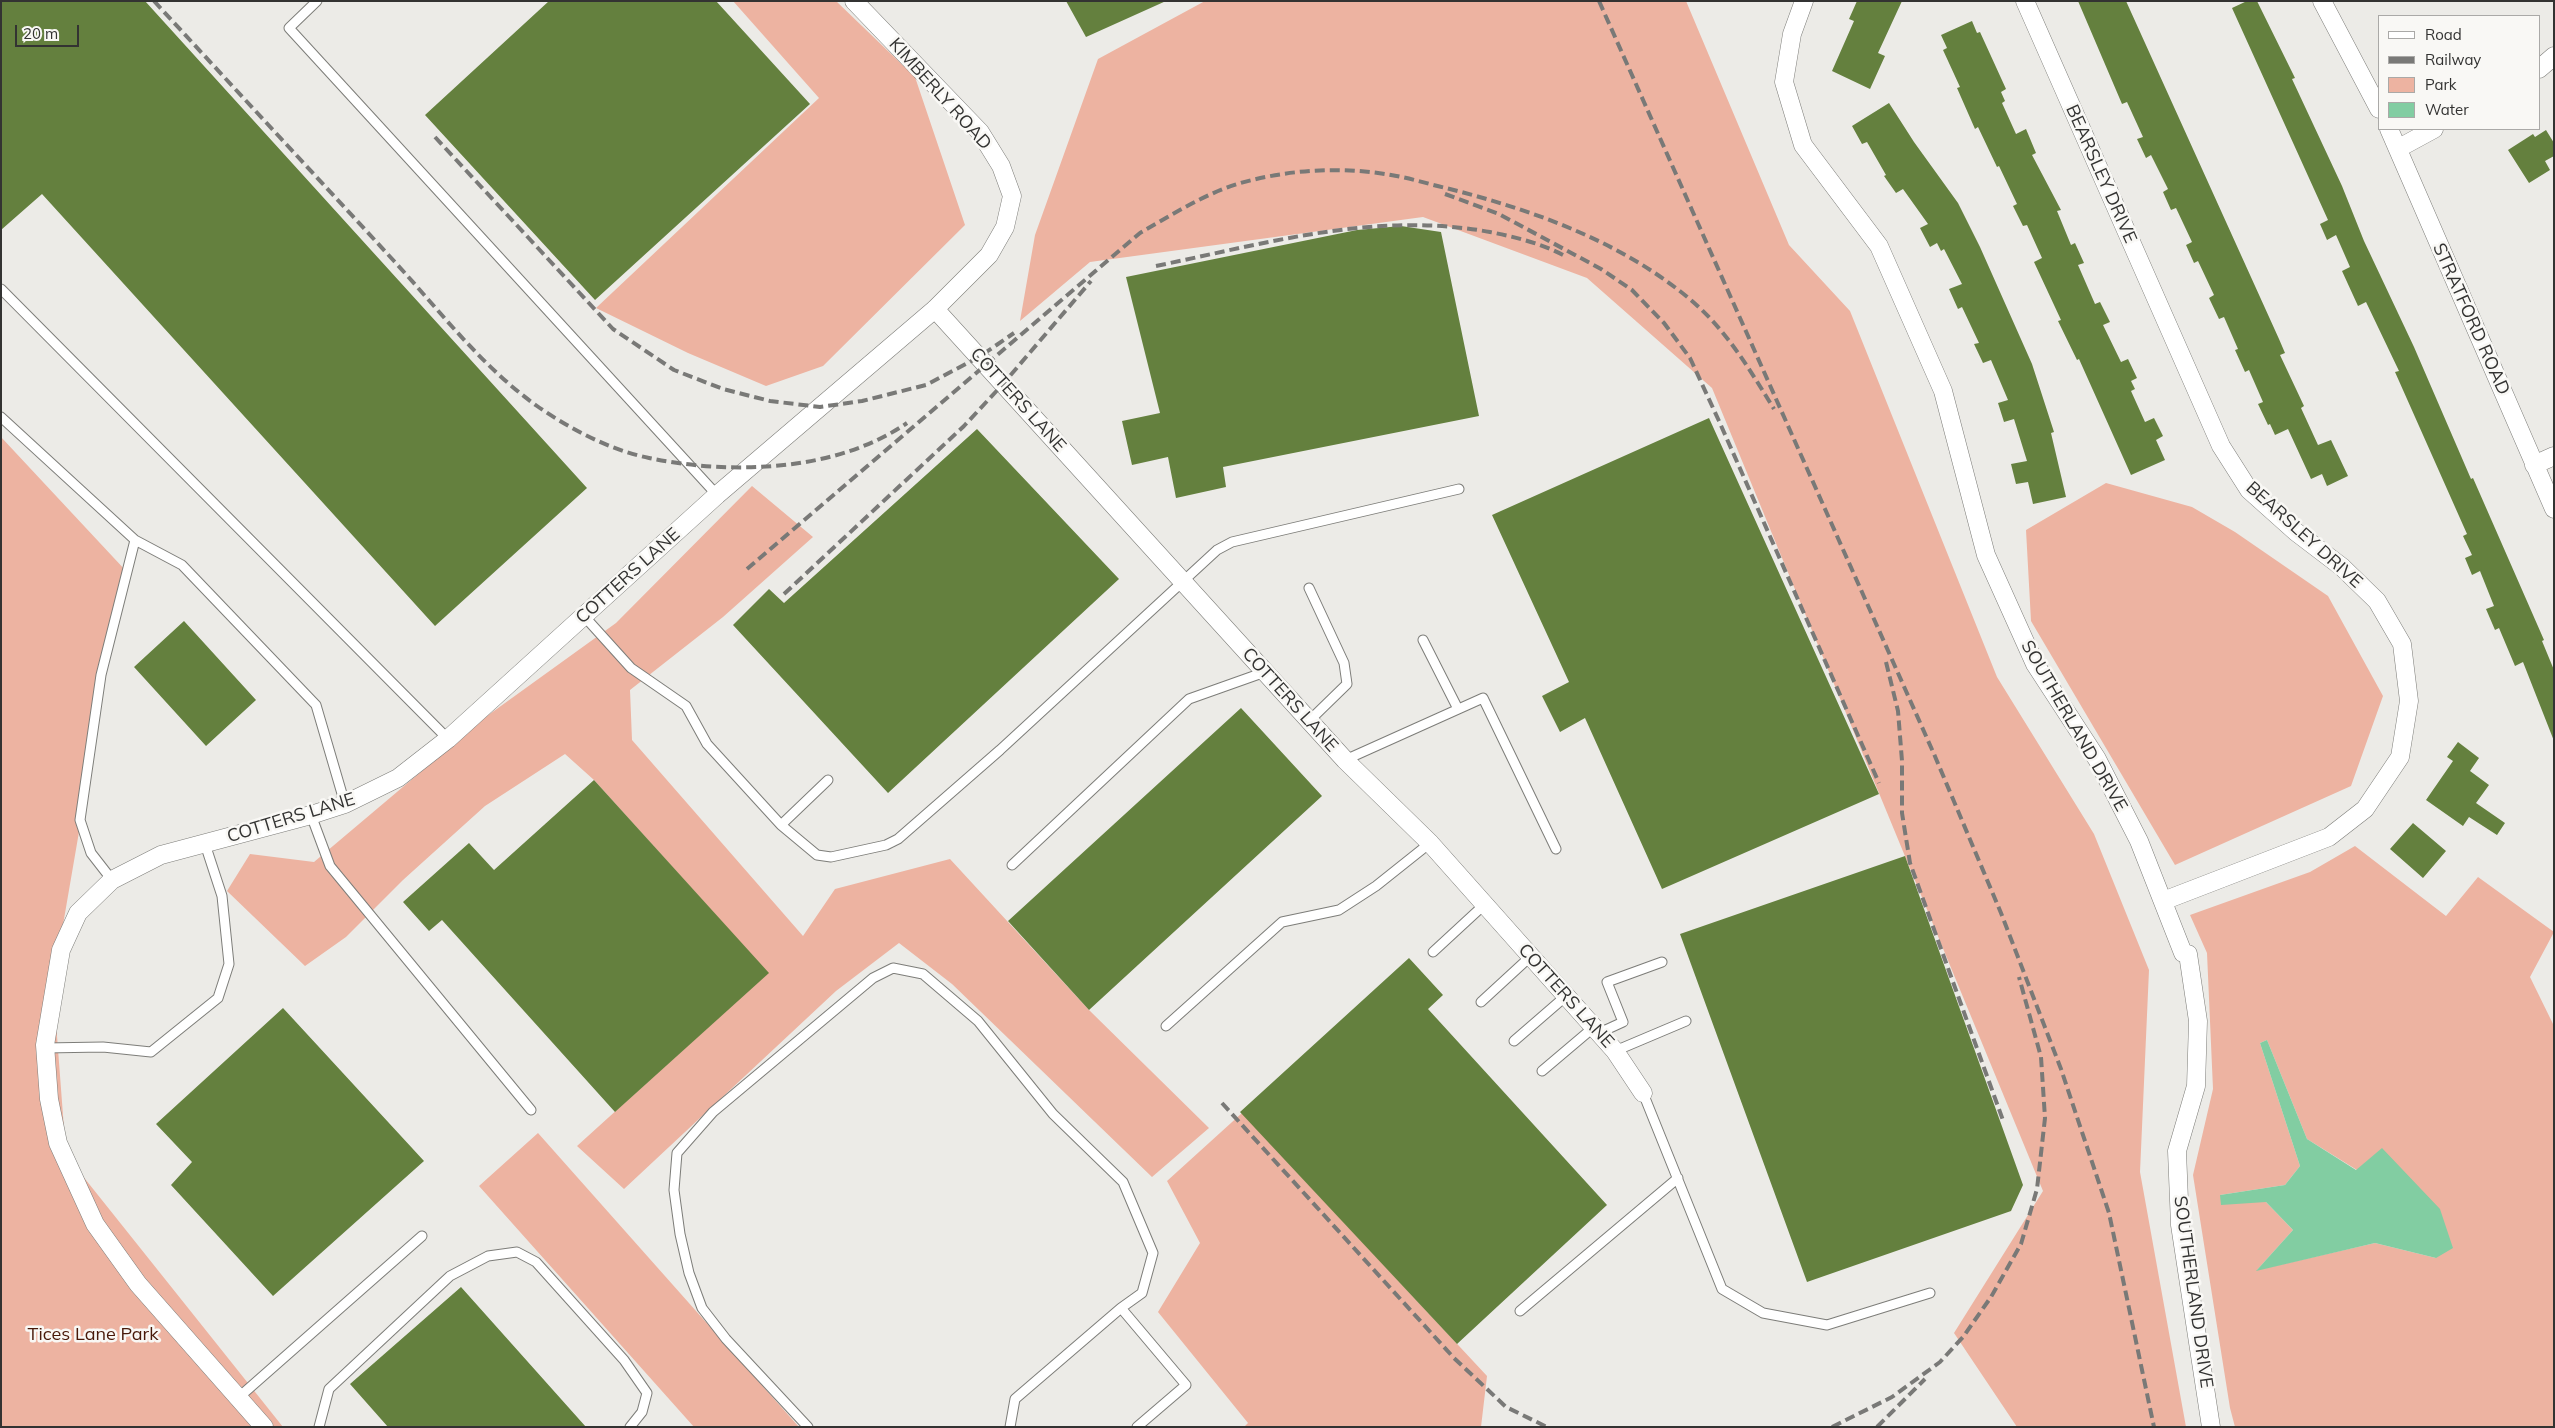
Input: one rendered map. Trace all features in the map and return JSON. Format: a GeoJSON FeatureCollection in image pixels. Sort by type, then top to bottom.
{"type":"FeatureCollection","features":[{"type":"Feature","properties":{"kind":"street","name":"KIMBERLY ROAD"},"geometry":{"type":"LineString","coordinates":[[854,1],[980,132],[1001,166],[1012,196]]}},
{"type":"Feature","properties":{"kind":"street","name":"SOUTHERLAND DRIVE"},"geometry":{"type":"LineString","coordinates":[[1804,1],[1792,34],[1784,82],[1803,145],[1879,246],[1943,391],[1986,555],[2035,664],[2097,758],[2139,841],[2183,953],[2188,954],[2198,1021],[2196,1086],[2177,1151],[2180,1225],[2211,1427]]}},
{"type":"Feature","properties":{"kind":"street","name":"BEARSLEY DRIVE"},"geometry":{"type":"LineString","coordinates":[[2025,1],[2221,446],[2249,490],[2296,532],[2342,567],[2376,601],[2402,644],[2408,701],[2400,757],[2365,809],[2329,837],[2163,901]]}},
{"type":"Feature","properties":{"kind":"street"},"geometry":{"type":"LineString","coordinates":[[2322,1],[2378,108]]}},
{"type":"Feature","properties":{"kind":"street"},"geometry":{"type":"LineString","coordinates":[[2540,68],[2554,56]]}},
{"type":"Feature","properties":{"kind":"street","name":"STRATFORD ROAD"},"geometry":{"type":"LineString","coordinates":[[2390,130],[2399,148],[2425,215],[2554,509]]}},
{"type":"Feature","properties":{"kind":"street"},"geometry":{"type":"LineString","coordinates":[[2399,148],[2432,130]]}},
{"type":"Feature","properties":{"kind":"street","name":"COTTERS LANE"},"geometry":{"type":"LineString","coordinates":[[264,1427],[138,1284],[95,1224],[58,1143],[49,1099],[45,1048],[61,950],[78,913],[112,880],[161,855],[311,815],[345,804],[398,778],[448,739],[717,495],[935,309],[989,255],[1005,227],[1012,196]]}},
{"type":"Feature","properties":{"kind":"street","name":"COTTERS LANE"},"geometry":{"type":"LineString","coordinates":[[935,309],[1345,760],[1430,843],[1615,1051],[1643,1092]]}},
{"type":"Feature","properties":{"kind":"street"},"geometry":{"type":"LineString","coordinates":[[2534,464],[2554,456]]}},
{"type":"Feature","properties":{"kind":"lane"},"geometry":{"type":"LineString","coordinates":[[317,1],[289,28],[717,495]]}},
{"type":"Feature","properties":{"kind":"lane"},"geometry":{"type":"LineString","coordinates":[[1,289],[448,739]]}},
{"type":"Feature","properties":{"kind":"lane"},"geometry":{"type":"LineString","coordinates":[[1,417],[135,540],[182,565],[316,705],[345,804]]}},
{"type":"Feature","properties":{"kind":"lane"},"geometry":{"type":"LineString","coordinates":[[584,616],[631,668],[686,706],[707,744],[780,826],[817,855],[831,857],[886,845],[898,839],[1007,744],[1217,550],[1232,542],[1459,489]]}},
{"type":"Feature","properties":{"kind":"lane"},"geometry":{"type":"LineString","coordinates":[[112,880],[91,853],[80,820],[101,675],[135,540]]}},
{"type":"Feature","properties":{"kind":"lane"},"geometry":{"type":"LineString","coordinates":[[1309,721],[1347,684],[1344,663],[1310,588]]}},
{"type":"Feature","properties":{"kind":"lane"},"geometry":{"type":"LineString","coordinates":[[1423,640],[1458,709]]}},
{"type":"Feature","properties":{"kind":"lane"},"geometry":{"type":"LineString","coordinates":[[1012,865],[1189,699],[1265,672]]}},
{"type":"Feature","properties":{"kind":"lane"},"geometry":{"type":"LineString","coordinates":[[1345,760],[1483,698],[1556,849]]}},
{"type":"Feature","properties":{"kind":"lane"},"geometry":{"type":"LineString","coordinates":[[780,826],[828,780]]}},
{"type":"Feature","properties":{"kind":"lane"},"geometry":{"type":"LineString","coordinates":[[311,815],[330,866],[531,1110]]}},
{"type":"Feature","properties":{"kind":"lane"},"geometry":{"type":"LineString","coordinates":[[1166,1026],[1282,922],[1339,910],[1376,886],[1430,843]]}},
{"type":"Feature","properties":{"kind":"lane"},"geometry":{"type":"LineString","coordinates":[[45,1048],[103,1048],[151,1052],[218,998],[228,964],[222,896],[205,844]]}},
{"type":"Feature","properties":{"kind":"lane"},"geometry":{"type":"LineString","coordinates":[[1433,952],[1485,904]]}},
{"type":"Feature","properties":{"kind":"lane"},"geometry":{"type":"LineString","coordinates":[[1481,1002],[1530,956]]}},
{"type":"Feature","properties":{"kind":"lane"},"geometry":{"type":"LineString","coordinates":[[1542,1071],[1596,1030],[1622,1022],[1607,982],[1662,962]]}},
{"type":"Feature","properties":{"kind":"lane"},"geometry":{"type":"LineString","coordinates":[[808,1427],[726,1339],[702,1308],[689,1273],[680,1234],[674,1190],[677,1154],[713,1112],[872,978],[893,968],[922,974],[978,1021],[1053,1114],[1123,1182],[1153,1252],[1142,1293],[1015,1399],[1010,1427]]}},
{"type":"Feature","properties":{"kind":"lane"},"geometry":{"type":"LineString","coordinates":[[1514,1041],[1566,996]]}},
{"type":"Feature","properties":{"kind":"lane"},"geometry":{"type":"LineString","coordinates":[[1615,1051],[1686,1022]]}},
{"type":"Feature","properties":{"kind":"lane"},"geometry":{"type":"LineString","coordinates":[[1643,1092],[1722,1289],[1763,1313],[1827,1325],[1930,1293]]}},
{"type":"Feature","properties":{"kind":"lane"},"geometry":{"type":"LineString","coordinates":[[1520,1311],[1678,1178]]}},
{"type":"Feature","properties":{"kind":"lane"},"geometry":{"type":"LineString","coordinates":[[238,1398],[422,1236]]}},
{"type":"Feature","properties":{"kind":"lane"},"geometry":{"type":"LineString","coordinates":[[319,1427],[329,1389],[450,1276],[488,1256],[517,1252],[536,1262],[624,1360],[647,1393],[642,1412],[630,1427]]}},
{"type":"Feature","properties":{"kind":"lane"},"geometry":{"type":"LineString","coordinates":[[1122,1308],[1186,1385],[1137,1427]]}},
{"type":"Feature","properties":{"kind":"green space"},"geometry":{"type":"Polygon","coordinates":[[[733,1],[836,1],[915,77],[965,225],[823,366],[766,386],[688,353],[596,308],[819,98],[733,1]]]}},
{"type":"Feature","properties":{"kind":"green space"},"geometry":{"type":"Polygon","coordinates":[[[1205,1],[1686,1],[1789,245],[1850,311],[1997,677],[2094,834],[2149,970],[2140,1172],[2186,1427],[2017,1427],[1954,1333],[2043,1191],[1712,388],[1587,278],[1423,217],[1090,262],[1020,321],[1035,235],[1098,59],[1205,1]]]}},
{"type":"Feature","properties":{"kind":"green space","name":"Tices Lane Park"},"geometry":{"type":"Polygon","coordinates":[[[1,437],[127,572],[112,640],[53,983],[66,1155],[283,1427],[1,1427],[1,437]]]}},
{"type":"Feature","properties":{"kind":"green space"},"geometry":{"type":"Polygon","coordinates":[[[2106,483],[2192,507],[2235,532],[2328,596],[2383,696],[2351,786],[2175,865],[2031,621],[2026,530],[2106,483]]]}},
{"type":"Feature","properties":{"kind":"green space"},"geometry":{"type":"Polygon","coordinates":[[[752,486],[813,537],[723,617],[630,690],[632,740],[803,936],[835,889],[950,859],[1089,1010],[1209,1128],[1152,1177],[952,984],[899,943],[836,991],[624,1189],[577,1146],[768,973],[594,780],[565,754],[485,806],[403,880],[346,937],[305,966],[227,891],[250,854],[314,862],[487,716],[616,623],[752,486]]]}},
{"type":"Feature","properties":{"kind":"green space"},"geometry":{"type":"Polygon","coordinates":[[[2355,846],[2446,916],[2478,877],[2554,932],[2530,977],[2554,1026],[2554,1427],[2235,1427],[2230,1408],[2193,1175],[2213,1089],[2207,953],[2190,915],[2310,872],[2355,846]],[[2267,1040],[2260,1043],[2300,1166],[2285,1185],[2220,1195],[2266,1202],[2293,1230],[2257,1270],[2375,1243],[2436,1258],[2382,1149],[2357,1170],[2307,1139],[2267,1040]]]}},
{"type":"Feature","properties":{"kind":"green space"},"geometry":{"type":"Polygon","coordinates":[[[1242,1113],[1487,1376],[1481,1427],[1244,1427],[1248,1423],[1158,1312],[1200,1243],[1167,1181],[1242,1113]]]}},
{"type":"Feature","properties":{"kind":"green space"},"geometry":{"type":"Polygon","coordinates":[[[538,1133],[799,1427],[694,1427],[479,1186],[538,1133]]]}},
{"type":"Feature","properties":{"kind":"water"},"geometry":{"type":"Polygon","coordinates":[[[2267,1040],[2307,1139],[2356,1170],[2382,1148],[2440,1209],[2453,1248],[2436,1258],[2375,1243],[2256,1271],[2293,1230],[2266,1202],[2221,1205],[2220,1195],[2285,1185],[2300,1166],[2260,1043],[2267,1040]]]}},
{"type":"Feature","properties":{"kind":"building"},"geometry":{"type":"Polygon","coordinates":[[[1,1],[145,1],[587,488],[435,626],[42,194],[1,230],[1,1]]]}},
{"type":"Feature","properties":{"kind":"building"},"geometry":{"type":"Polygon","coordinates":[[[549,1],[716,1],[810,104],[595,300],[425,115],[549,1]]]}},
{"type":"Feature","properties":{"kind":"building"},"geometry":{"type":"Polygon","coordinates":[[[1066,1],[1166,1],[1086,37],[1066,1]]]}},
{"type":"Feature","properties":{"kind":"building"},"geometry":{"type":"Polygon","coordinates":[[[1857,1],[1902,1],[1878,53],[1885,56],[1870,89],[1832,71],[1854,21],[1849,19],[1857,1]]]}},
{"type":"Feature","properties":{"kind":"building"},"geometry":{"type":"Polygon","coordinates":[[[2078,1],[2126,1],[2279,339],[2285,353],[2280,355],[2304,406],[2301,408],[2318,445],[2331,440],[2348,476],[2327,486],[2322,474],[2311,479],[2288,429],[2275,435],[2270,424],[2268,425],[2258,404],[2263,402],[2249,370],[2245,372],[2235,350],[2238,349],[2224,317],[2219,319],[2209,298],[2214,295],[2198,261],[2194,263],[2186,245],[2192,242],[2176,208],[2171,210],[2163,192],[2168,189],[2151,155],[2146,158],[2137,139],[2143,137],[2127,102],[2122,104],[2078,1]]]}},
{"type":"Feature","properties":{"kind":"building"},"geometry":{"type":"Polygon","coordinates":[[[2247,1],[2257,1],[2295,78],[2292,79],[2342,186],[2364,241],[2414,347],[2544,640],[2542,641],[2554,670],[2554,741],[2523,662],[2515,666],[2499,628],[2495,630],[2486,609],[2494,606],[2480,571],[2472,575],[2465,558],[2472,555],[2463,536],[2467,534],[2395,372],[2399,371],[2366,302],[2358,306],[2342,271],[2350,267],[2336,235],[2327,240],[2320,224],[2328,220],[2232,8],[2247,1]]]}},
{"type":"Feature","properties":{"kind":"building"},"geometry":{"type":"Polygon","coordinates":[[[1972,21],[1977,33],[1980,32],[2006,89],[2001,92],[2005,101],[2002,103],[2016,134],[2026,129],[2036,153],[2032,155],[2061,210],[2057,211],[2071,245],[2075,243],[2084,263],[2078,265],[2095,304],[2100,302],[2110,322],[2103,325],[2121,362],[2128,359],[2137,378],[2131,381],[2135,389],[2131,391],[2145,422],[2154,418],[2163,436],[2156,440],[2165,460],[2131,475],[2079,359],[2077,360],[2058,321],[2061,320],[2034,262],[2042,258],[2027,225],[2023,226],[2013,206],[2017,204],[1999,166],[1997,167],[1978,127],[1975,129],[1957,88],[1960,87],[1943,50],[1947,48],[1941,35],[1972,21]]]}},
{"type":"Feature","properties":{"kind":"building"},"geometry":{"type":"Polygon","coordinates":[[[1889,103],[1914,142],[1958,203],[1980,247],[2032,364],[2054,432],[2051,433],[2066,497],[2033,504],[2028,482],[2016,484],[2011,464],[2027,461],[2014,419],[2004,422],[1998,403],[2008,400],[1991,360],[1983,363],[1974,344],[1979,343],[1962,307],[1958,309],[1949,289],[1962,284],[1944,249],[1941,251],[1937,243],[1930,247],[1920,228],[1928,224],[1903,189],[1896,193],[1884,176],[1886,175],[1867,142],[1862,144],[1852,126],[1889,103]]]}},
{"type":"Feature","properties":{"kind":"building"},"geometry":{"type":"Polygon","coordinates":[[[2546,130],[2554,143],[2554,156],[2545,161],[2550,170],[2529,183],[2508,150],[2533,134],[2535,137],[2546,130]]]}},
{"type":"Feature","properties":{"kind":"building"},"geometry":{"type":"Polygon","coordinates":[[[1401,226],[1441,232],[1479,416],[1223,467],[1226,487],[1176,498],[1168,457],[1132,465],[1122,421],[1160,413],[1126,277],[1357,230],[1401,226]]]}},
{"type":"Feature","properties":{"kind":"building"},"geometry":{"type":"Polygon","coordinates":[[[1709,418],[1879,794],[1662,889],[1585,718],[1560,732],[1542,696],[1569,682],[1492,515],[1709,418]]]}},
{"type":"Feature","properties":{"kind":"building"},"geometry":{"type":"Polygon","coordinates":[[[977,429],[1119,579],[888,793],[733,625],[769,589],[784,603],[977,429]]]}},
{"type":"Feature","properties":{"kind":"building"},"geometry":{"type":"Polygon","coordinates":[[[184,621],[256,700],[206,746],[134,667],[184,621]]]}},
{"type":"Feature","properties":{"kind":"building"},"geometry":{"type":"Polygon","coordinates":[[[1241,708],[1322,796],[1089,1010],[1008,921],[1241,708]]]}},
{"type":"Feature","properties":{"kind":"building"},"geometry":{"type":"Polygon","coordinates":[[[2458,742],[2479,758],[2470,771],[2489,785],[2476,803],[2505,823],[2497,835],[2469,817],[2463,826],[2426,800],[2453,761],[2447,757],[2458,742]]]}},
{"type":"Feature","properties":{"kind":"building"},"geometry":{"type":"Polygon","coordinates":[[[594,780],[769,973],[615,1112],[442,920],[429,931],[403,902],[469,843],[494,870],[594,780]]]}},
{"type":"Feature","properties":{"kind":"building"},"geometry":{"type":"Polygon","coordinates":[[[2413,823],[2446,851],[2423,878],[2390,849],[2413,823]]]}},
{"type":"Feature","properties":{"kind":"building"},"geometry":{"type":"Polygon","coordinates":[[[1905,856],[2023,1185],[2011,1211],[1807,1282],[1680,934],[1905,856]]]}},
{"type":"Feature","properties":{"kind":"building"},"geometry":{"type":"Polygon","coordinates":[[[1409,958],[1443,995],[1428,1009],[1607,1205],[1457,1344],[1240,1112],[1409,958]]]}},
{"type":"Feature","properties":{"kind":"building"},"geometry":{"type":"Polygon","coordinates":[[[283,1008],[424,1161],[273,1296],[171,1185],[192,1162],[156,1124],[283,1008]]]}},
{"type":"Feature","properties":{"kind":"building"},"geometry":{"type":"Polygon","coordinates":[[[461,1287],[586,1427],[388,1427],[350,1384],[461,1287]]]}},
{"type":"Feature","properties":{"kind":"railway"},"geometry":{"type":"LineString","coordinates":[[154,1],[479,356],[537,406],[563,423],[591,438],[620,450],[649,458],[714,467],[782,465],[816,460],[848,452],[879,439],[907,423]]}},
{"type":"Feature","properties":{"kind":"railway"},"geometry":{"type":"LineString","coordinates":[[1599,1],[1934,754],[2001,913],[2061,1069],[2109,1213],[2154,1427]]}},
{"type":"Feature","properties":{"kind":"railway"},"geometry":{"type":"LineString","coordinates":[[435,137],[613,329],[674,370],[723,389],[770,401],[820,407],[862,401],[926,385],[979,357],[1014,333]]}},
{"type":"Feature","properties":{"kind":"railway"},"geometry":{"type":"LineString","coordinates":[[747,569],[1140,233],[1208,195],[1237,184],[1286,173],[1339,170],[1374,172],[1405,178],[1511,207],[1544,218],[1607,245],[1665,280],[1705,313],[1727,338],[1774,409]]}},
{"type":"Feature","properties":{"kind":"railway"},"geometry":{"type":"LineString","coordinates":[[1445,194],[1499,214],[1601,269],[1632,290],[1664,323],[1690,358],[1879,783]]}},
{"type":"Feature","properties":{"kind":"railway"},"geometry":{"type":"LineString","coordinates":[[1156,266],[1322,232],[1363,227],[1405,225],[1447,226],[1490,232],[1527,241],[1563,255]]}},
{"type":"Feature","properties":{"kind":"railway"},"geometry":{"type":"LineString","coordinates":[[784,594],[964,426],[1003,384],[1091,281]]}},
{"type":"Feature","properties":{"kind":"railway"},"geometry":{"type":"LineString","coordinates":[[1886,662],[1898,711],[1902,761],[1902,813],[1910,863],[2004,1123]]}},
{"type":"Feature","properties":{"kind":"railway"},"geometry":{"type":"LineString","coordinates":[[1832,1427],[1892,1397],[1940,1362],[1963,1337],[1991,1297],[2021,1244],[2037,1189],[2045,1118],[2041,1057],[2019,977]]}},
{"type":"Feature","properties":{"kind":"railway"},"geometry":{"type":"LineString","coordinates":[[1222,1103],[1454,1358],[1506,1407],[1547,1427]]}},
{"type":"Feature","properties":{"kind":"railway"},"geometry":{"type":"LineString","coordinates":[[1877,1427],[1925,1379]]}}]}
